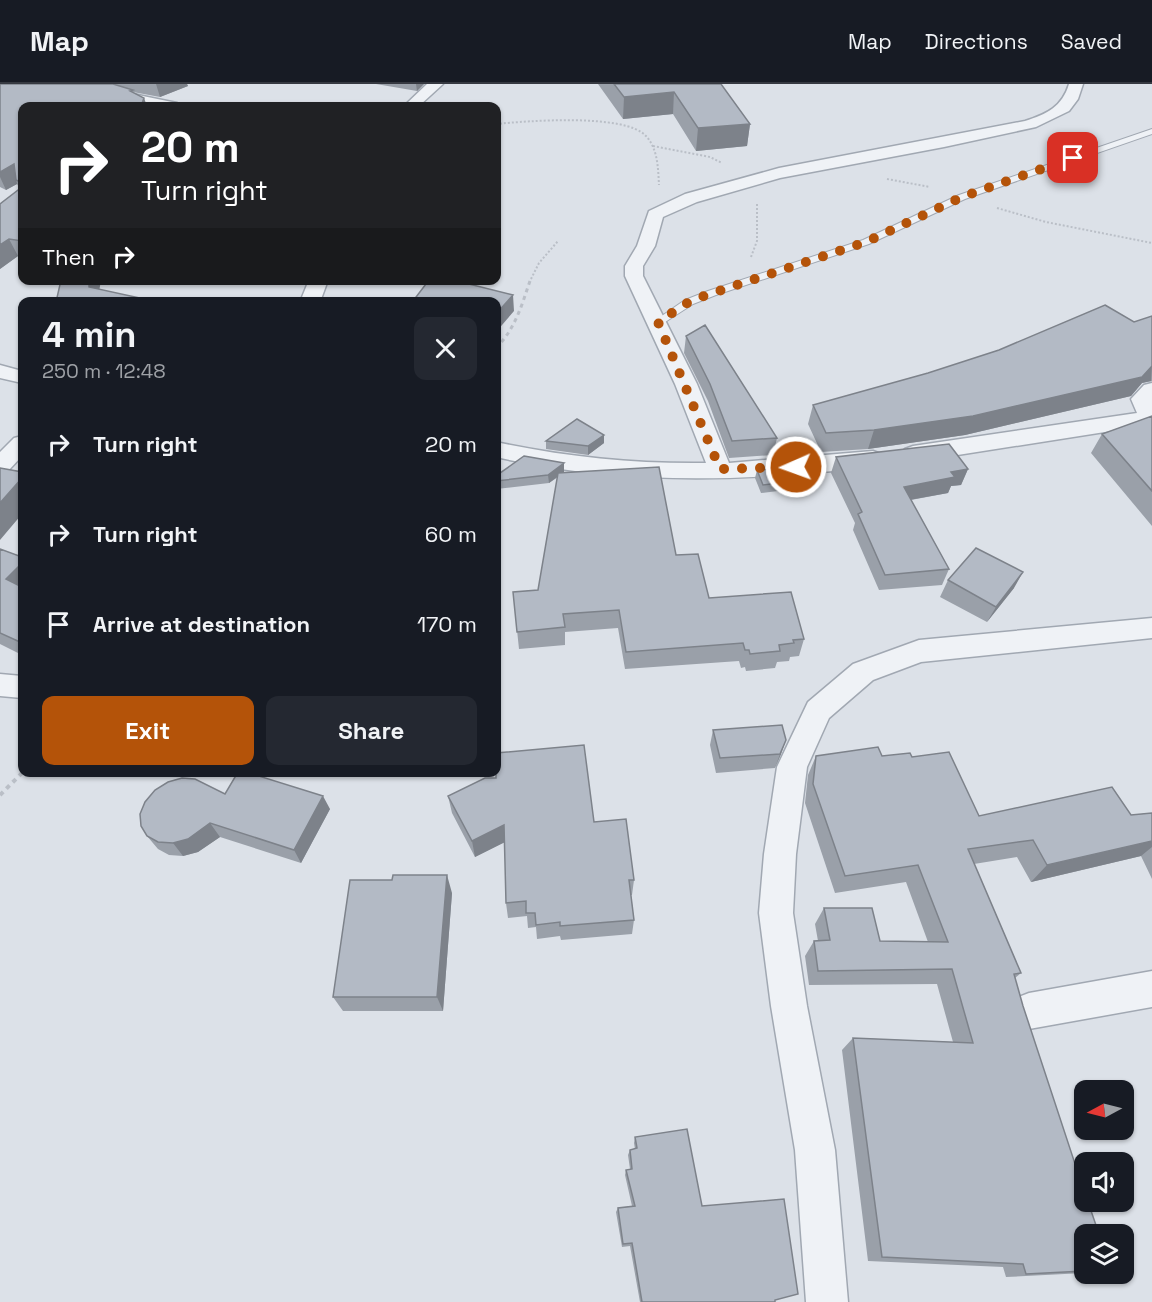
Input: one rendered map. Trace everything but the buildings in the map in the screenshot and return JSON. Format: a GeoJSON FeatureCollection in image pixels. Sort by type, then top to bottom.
{"type":"FeatureCollection","features":[{"type":"Feature","properties":{"kind":"street"},"geometry":{"type":"LineString","coordinates":[[92,84],[123,97],[142,102]]}},
{"type":"Feature","properties":{"kind":"street"},"geometry":{"type":"LineString","coordinates":[[416,102],[436,84]]}},
{"type":"Feature","properties":{"kind":"street"},"geometry":{"type":"LineString","coordinates":[[720,469],[658,322],[634,276],[634,266],[646,246],[655,215],[680,202],[747,179],[839,159],[967,138],[1041,119],[1060,111],[1071,100],[1076,84]]}},
{"type":"Feature","properties":{"kind":"street"},"geometry":{"type":"LineString","coordinates":[[0,371],[18,375]]}},
{"type":"Feature","properties":{"kind":"street"},"geometry":{"type":"LineString","coordinates":[[501,450],[538,460],[581,466],[659,470],[796,467],[894,457],[1150,420],[1142,399],[1152,390]]}},
{"type":"Feature","properties":{"kind":"street"},"geometry":{"type":"LineString","coordinates":[[0,466],[18,447]]}},
{"type":"Feature","properties":{"kind":"street"},"geometry":{"type":"LineString","coordinates":[[826,1302],[814,1150],[789,1006],[776,913],[780,854],[792,767],[818,710],[862,672],[919,651],[1152,628]]}},
{"type":"Feature","properties":{"kind":"street"},"geometry":{"type":"LineString","coordinates":[[0,685],[18,687]]}},
{"type":"Feature","properties":{"kind":"street"},"geometry":{"type":"LineString","coordinates":[[1029,1011],[1152,989]]}},
{"type":"Feature","properties":{"kind":"lane"},"geometry":{"type":"LineString","coordinates":[[658,322],[689,302],[866,242],[962,197],[1152,130]]}},
{"type":"Feature","properties":{"kind":"path"},"geometry":{"type":"LineString","coordinates":[[501,124],[564,121],[603,123],[626,126],[643,133],[653,146],[658,168],[659,187],[655,215]]}},
{"type":"Feature","properties":{"kind":"path"},"geometry":{"type":"LineString","coordinates":[[653,146],[710,158],[732,168],[747,179],[757,200],[759,220],[757,242],[737,284]]}},
{"type":"Feature","properties":{"kind":"path"},"geometry":{"type":"LineString","coordinates":[[962,197],[1046,222],[1152,243]]}},
{"type":"Feature","properties":{"kind":"path"},"geometry":{"type":"LineString","coordinates":[[501,343],[511,332],[523,308],[537,265],[558,241]]}},
{"type":"Feature","properties":{"kind":"path"},"geometry":{"type":"LineString","coordinates":[[0,795],[18,777]]}},
{"type":"Feature","properties":{"kind":"route"},"geometry":{"type":"LineString","coordinates":[[796,467],[720,469],[658,322],[675,310],[701,297],[835,254],[934,212],[962,197],[1073,158]]}}]}
